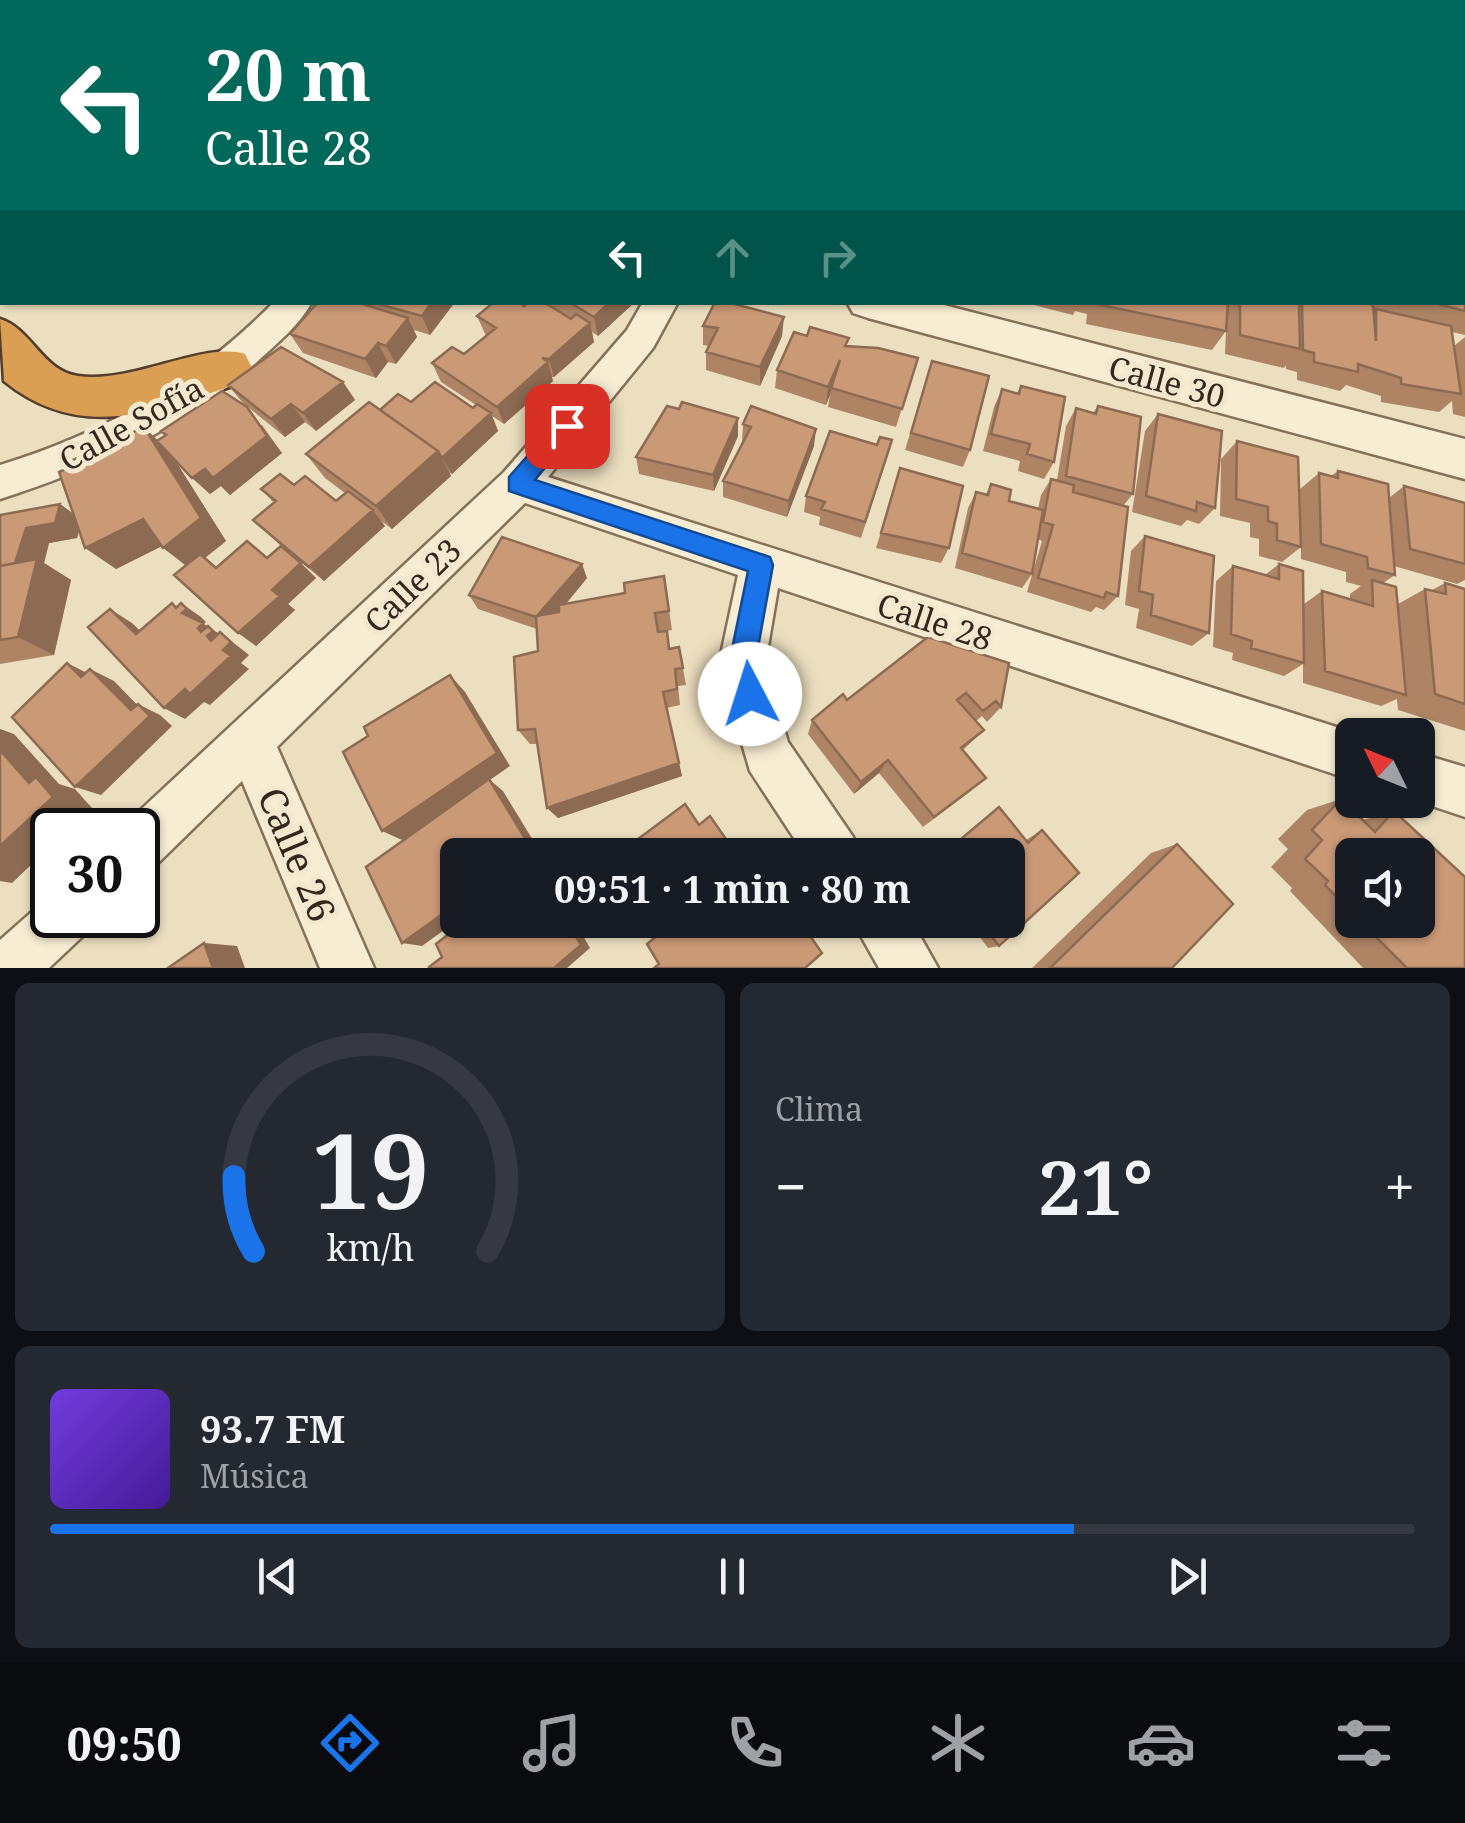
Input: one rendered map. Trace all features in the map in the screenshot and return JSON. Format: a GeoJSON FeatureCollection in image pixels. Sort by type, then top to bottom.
{"type":"FeatureCollection","features":[{"type":"Feature","properties":{"kind":"highway"},"geometry":{"type":"LineString","coordinates":[[0,337],[21,370],[37,384],[59,395],[88,400],[155,389],[226,368]]}},
{"type":"Feature","properties":{"kind":"street","name":"Calle Sofía"},"geometry":{"type":"LineString","coordinates":[[0,482],[60,466],[172,408],[257,345],[292,305]]}},
{"type":"Feature","properties":{"kind":"street","name":"Calle 23"},"geometry":{"type":"LineString","coordinates":[[160,825],[518,484],[640,339],[659,305]]}},
{"type":"Feature","properties":{"kind":"street","name":"Calle 30"},"geometry":{"type":"LineString","coordinates":[[879,305],[1465,459]]}},
{"type":"Feature","properties":{"kind":"street","name":"Calle 28"},"geometry":{"type":"LineString","coordinates":[[518,484],[1335,751]]}},
{"type":"Feature","properties":{"kind":"street"},"geometry":{"type":"LineString","coordinates":[[761,565],[742,664],[767,754],[824,838]]}},
{"type":"Feature","properties":{"kind":"street","name":"Calle 26"},"geometry":{"type":"LineString","coordinates":[[249,740],[347,968]]}},
{"type":"Feature","properties":{"kind":"street"},"geometry":{"type":"LineString","coordinates":[[1435,782],[1465,792]]}},
{"type":"Feature","properties":{"kind":"street"},"geometry":{"type":"LineString","coordinates":[[10,968],[42,938]]}},
{"type":"Feature","properties":{"kind":"street"},"geometry":{"type":"LineString","coordinates":[[891,938],[911,968]]}},
{"type":"Feature","properties":{"kind":"building"},"geometry":{"type":"Polygon","coordinates":[[[315,305],[366,305],[408,318],[386,346],[378,343],[365,359],[290,334],[315,305]]]}},
{"type":"Feature","properties":{"kind":"building"},"geometry":{"type":"Polygon","coordinates":[[[382,305],[430,305],[422,316],[382,305]]]}},
{"type":"Feature","properties":{"kind":"building"},"geometry":{"type":"Polygon","coordinates":[[[490,305],[549,305],[571,319],[576,314],[590,323],[549,359],[542,358],[548,362],[497,407],[432,363],[452,347],[464,354],[496,328],[477,316],[490,305]]]}},
{"type":"Feature","properties":{"kind":"building"},"geometry":{"type":"Polygon","coordinates":[[[574,305],[607,305],[594,317],[574,305]]]}},
{"type":"Feature","properties":{"kind":"building"},"geometry":{"type":"Polygon","coordinates":[[[714,305],[738,305],[784,317],[760,367],[706,352],[718,328],[703,326],[714,305]]]}},
{"type":"Feature","properties":{"kind":"building"},"geometry":{"type":"Polygon","coordinates":[[[1101,305],[1228,305],[1226,331],[1101,305]]]}},
{"type":"Feature","properties":{"kind":"building"},"geometry":{"type":"Polygon","coordinates":[[[1240,305],[1299,305],[1300,349],[1240,335],[1240,305]]]}},
{"type":"Feature","properties":{"kind":"building"},"geometry":{"type":"Polygon","coordinates":[[[1302,305],[1373,305],[1376,341],[1376,309],[1451,326],[1461,394],[1401,384],[1401,378],[1358,364],[1358,372],[1314,362],[1314,353],[1303,350],[1302,305]]]}},
{"type":"Feature","properties":{"kind":"building"},"geometry":{"type":"Polygon","coordinates":[[[1442,305],[1465,305],[1465,311],[1442,305]]]}},
{"type":"Feature","properties":{"kind":"building"},"geometry":{"type":"Polygon","coordinates":[[[810,327],[849,338],[845,346],[878,348],[918,358],[902,409],[831,388],[840,360],[828,387],[777,370],[794,332],[807,336],[810,327]]]}},
{"type":"Feature","properties":{"kind":"building"},"geometry":{"type":"Polygon","coordinates":[[[281,347],[343,382],[303,413],[291,404],[271,419],[228,385],[281,347]]]}},
{"type":"Feature","properties":{"kind":"building"},"geometry":{"type":"Polygon","coordinates":[[[932,361],[989,376],[970,450],[911,433],[932,361]]]}},
{"type":"Feature","properties":{"kind":"building"},"geometry":{"type":"Polygon","coordinates":[[[435,382],[473,408],[477,404],[491,413],[442,458],[438,451],[380,410],[398,394],[411,402],[435,382]]]}},
{"type":"Feature","properties":{"kind":"building"},"geometry":{"type":"Polygon","coordinates":[[[1021,386],[1065,397],[1054,462],[1027,454],[1030,444],[991,434],[1002,389],[1019,394],[1021,386]]]}},
{"type":"Feature","properties":{"kind":"building"},"geometry":{"type":"Polygon","coordinates":[[[222,391],[247,407],[267,436],[213,478],[205,469],[192,478],[157,441],[166,435],[161,431],[222,391]]]}},
{"type":"Feature","properties":{"kind":"building"},"geometry":{"type":"Polygon","coordinates":[[[369,402],[438,451],[376,506],[306,454],[369,402]]]}},
{"type":"Feature","properties":{"kind":"building"},"geometry":{"type":"Polygon","coordinates":[[[682,402],[738,418],[713,475],[636,457],[667,406],[679,409],[682,402]]]}},
{"type":"Feature","properties":{"kind":"building"},"geometry":{"type":"Polygon","coordinates":[[[751,406],[816,429],[789,501],[723,481],[751,427],[743,424],[751,406]]]}},
{"type":"Feature","properties":{"kind":"building"},"geometry":{"type":"Polygon","coordinates":[[[1098,406],[1141,417],[1133,494],[1066,476],[1076,408],[1096,414],[1098,406]]]}},
{"type":"Feature","properties":{"kind":"building"},"geometry":{"type":"Polygon","coordinates":[[[1158,414],[1222,431],[1215,508],[1197,502],[1196,511],[1146,496],[1158,414]]]}},
{"type":"Feature","properties":{"kind":"building"},"geometry":{"type":"Polygon","coordinates":[[[144,427],[201,518],[163,548],[143,519],[85,548],[59,472],[75,465],[73,460],[144,427]]]}},
{"type":"Feature","properties":{"kind":"building"},"geometry":{"type":"Polygon","coordinates":[[[830,431],[877,445],[880,437],[892,440],[865,522],[821,509],[825,502],[806,496],[830,431]]]}},
{"type":"Feature","properties":{"kind":"building"},"geometry":{"type":"Polygon","coordinates":[[[1237,441],[1298,457],[1301,547],[1277,540],[1277,524],[1268,521],[1268,507],[1236,499],[1237,441]]]}},
{"type":"Feature","properties":{"kind":"building"},"geometry":{"type":"Polygon","coordinates":[[[900,468],[963,486],[949,548],[881,533],[900,468]]]}},
{"type":"Feature","properties":{"kind":"building"},"geometry":{"type":"Polygon","coordinates":[[[1338,471],[1388,484],[1395,575],[1368,568],[1367,557],[1321,544],[1319,473],[1338,478],[1338,471]]]}},
{"type":"Feature","properties":{"kind":"building"},"geometry":{"type":"Polygon","coordinates":[[[280,474],[294,485],[305,476],[336,501],[348,491],[373,510],[309,567],[253,520],[276,501],[261,489],[280,474]]]}},
{"type":"Feature","properties":{"kind":"building"},"geometry":{"type":"Polygon","coordinates":[[[1051,479],[1074,485],[1073,492],[1128,507],[1118,596],[1106,592],[1104,598],[1038,578],[1053,525],[1043,522],[1051,479]]]}},
{"type":"Feature","properties":{"kind":"building"},"geometry":{"type":"Polygon","coordinates":[[[991,484],[1011,490],[1009,501],[1043,510],[1032,574],[962,553],[976,492],[988,495],[991,484]]]}},
{"type":"Feature","properties":{"kind":"building"},"geometry":{"type":"Polygon","coordinates":[[[1404,486],[1465,503],[1465,564],[1410,549],[1404,486]]]}},
{"type":"Feature","properties":{"kind":"building"},"geometry":{"type":"Polygon","coordinates":[[[60,504],[55,523],[26,528],[15,563],[0,566],[0,515],[60,504]]]}},
{"type":"Feature","properties":{"kind":"building"},"geometry":{"type":"Polygon","coordinates":[[[1145,536],[1214,556],[1209,633],[1151,615],[1153,595],[1139,591],[1145,536]]]}},
{"type":"Feature","properties":{"kind":"building"},"geometry":{"type":"Polygon","coordinates":[[[502,537],[582,564],[536,617],[469,595],[502,537]]]}},
{"type":"Feature","properties":{"kind":"building"},"geometry":{"type":"Polygon","coordinates":[[[247,541],[267,558],[281,546],[301,563],[272,590],[280,596],[238,633],[174,575],[200,554],[216,568],[247,541]]]}},
{"type":"Feature","properties":{"kind":"building"},"geometry":{"type":"Polygon","coordinates":[[[37,559],[18,637],[0,640],[0,566],[37,559]]]}},
{"type":"Feature","properties":{"kind":"building"},"geometry":{"type":"Polygon","coordinates":[[[1279,564],[1303,571],[1304,663],[1251,648],[1252,641],[1231,634],[1233,566],[1279,579],[1279,564]]]}},
{"type":"Feature","properties":{"kind":"building"},"geometry":{"type":"Polygon","coordinates":[[[664,576],[669,611],[655,613],[658,632],[667,631],[669,649],[679,647],[683,668],[675,669],[677,689],[663,692],[679,763],[547,808],[535,729],[518,730],[514,657],[538,651],[536,616],[559,612],[559,605],[625,593],[624,583],[664,576]]]}},
{"type":"Feature","properties":{"kind":"building"},"geometry":{"type":"Polygon","coordinates":[[[1372,580],[1396,587],[1406,695],[1325,671],[1322,591],[1373,606],[1372,580]]]}},
{"type":"Feature","properties":{"kind":"building"},"geometry":{"type":"Polygon","coordinates":[[[1445,583],[1465,589],[1465,704],[1435,694],[1425,589],[1446,594],[1445,583]]]}},
{"type":"Feature","properties":{"kind":"building"},"geometry":{"type":"Polygon","coordinates":[[[172,603],[176,608],[181,603],[187,609],[182,613],[203,623],[198,628],[201,632],[208,626],[213,631],[207,636],[211,641],[220,632],[231,642],[223,650],[231,656],[190,694],[185,689],[164,708],[88,627],[110,609],[136,634],[172,603]]]}},
{"type":"Feature","properties":{"kind":"building"},"geometry":{"type":"Polygon","coordinates":[[[928,637],[1009,663],[1001,707],[996,701],[983,711],[966,693],[957,700],[984,730],[961,748],[986,778],[934,817],[888,760],[861,782],[812,720],[843,694],[847,700],[928,637]]]}},
{"type":"Feature","properties":{"kind":"building"},"geometry":{"type":"Polygon","coordinates":[[[67,663],[81,677],[90,669],[131,710],[138,704],[150,716],[75,787],[12,717],[67,663]]]}},
{"type":"Feature","properties":{"kind":"building"},"geometry":{"type":"Polygon","coordinates":[[[450,675],[497,753],[382,831],[343,752],[368,736],[364,727],[450,675]]]}},
{"type":"Feature","properties":{"kind":"building"},"geometry":{"type":"Polygon","coordinates":[[[0,750],[29,783],[36,777],[53,797],[41,808],[30,808],[30,818],[0,846],[0,750]]]}},
{"type":"Feature","properties":{"kind":"building"},"geometry":{"type":"Polygon","coordinates":[[[489,779],[525,838],[440,838],[440,916],[402,943],[366,867],[489,779]]]}},
{"type":"Feature","properties":{"kind":"building"},"geometry":{"type":"Polygon","coordinates":[[[685,804],[699,825],[710,816],[725,838],[639,838],[685,804]]]}},
{"type":"Feature","properties":{"kind":"building"},"geometry":{"type":"Polygon","coordinates":[[[1335,805],[1335,818],[1361,818],[1375,832],[1388,818],[1402,818],[1423,838],[1335,838],[1335,895],[1325,885],[1328,881],[1305,859],[1322,840],[1312,830],[1335,805]]]}},
{"type":"Feature","properties":{"kind":"building"},"geometry":{"type":"Polygon","coordinates":[[[999,807],[1024,838],[962,838],[999,807]]]}},
{"type":"Feature","properties":{"kind":"building"},"geometry":{"type":"Polygon","coordinates":[[[1042,830],[1079,873],[1025,922],[1025,839],[1028,843],[1042,830]]]}},
{"type":"Feature","properties":{"kind":"building"},"geometry":{"type":"Polygon","coordinates":[[[1177,844],[1233,904],[1172,968],[1050,968],[1177,844]]]}},
{"type":"Feature","properties":{"kind":"building"},"geometry":{"type":"Polygon","coordinates":[[[1435,849],[1465,877],[1465,968],[1407,968],[1377,938],[1435,938],[1435,849]]]}},
{"type":"Feature","properties":{"kind":"building"},"geometry":{"type":"Polygon","coordinates":[[[444,938],[577,938],[581,945],[554,968],[430,968],[442,957],[436,944],[444,938]]]}},
{"type":"Feature","properties":{"kind":"building"},"geometry":{"type":"Polygon","coordinates":[[[654,938],[812,938],[822,953],[805,968],[654,968],[659,964],[647,944],[654,938]]]}},
{"type":"Feature","properties":{"kind":"building"},"geometry":{"type":"Polygon","coordinates":[[[204,943],[213,968],[168,968],[204,943]]]}},
{"type":"Feature","properties":{"kind":"route"},"geometry":{"type":"LineString","coordinates":[[567,426],[518,484],[761,565],[742,664],[750,694]]}}]}
